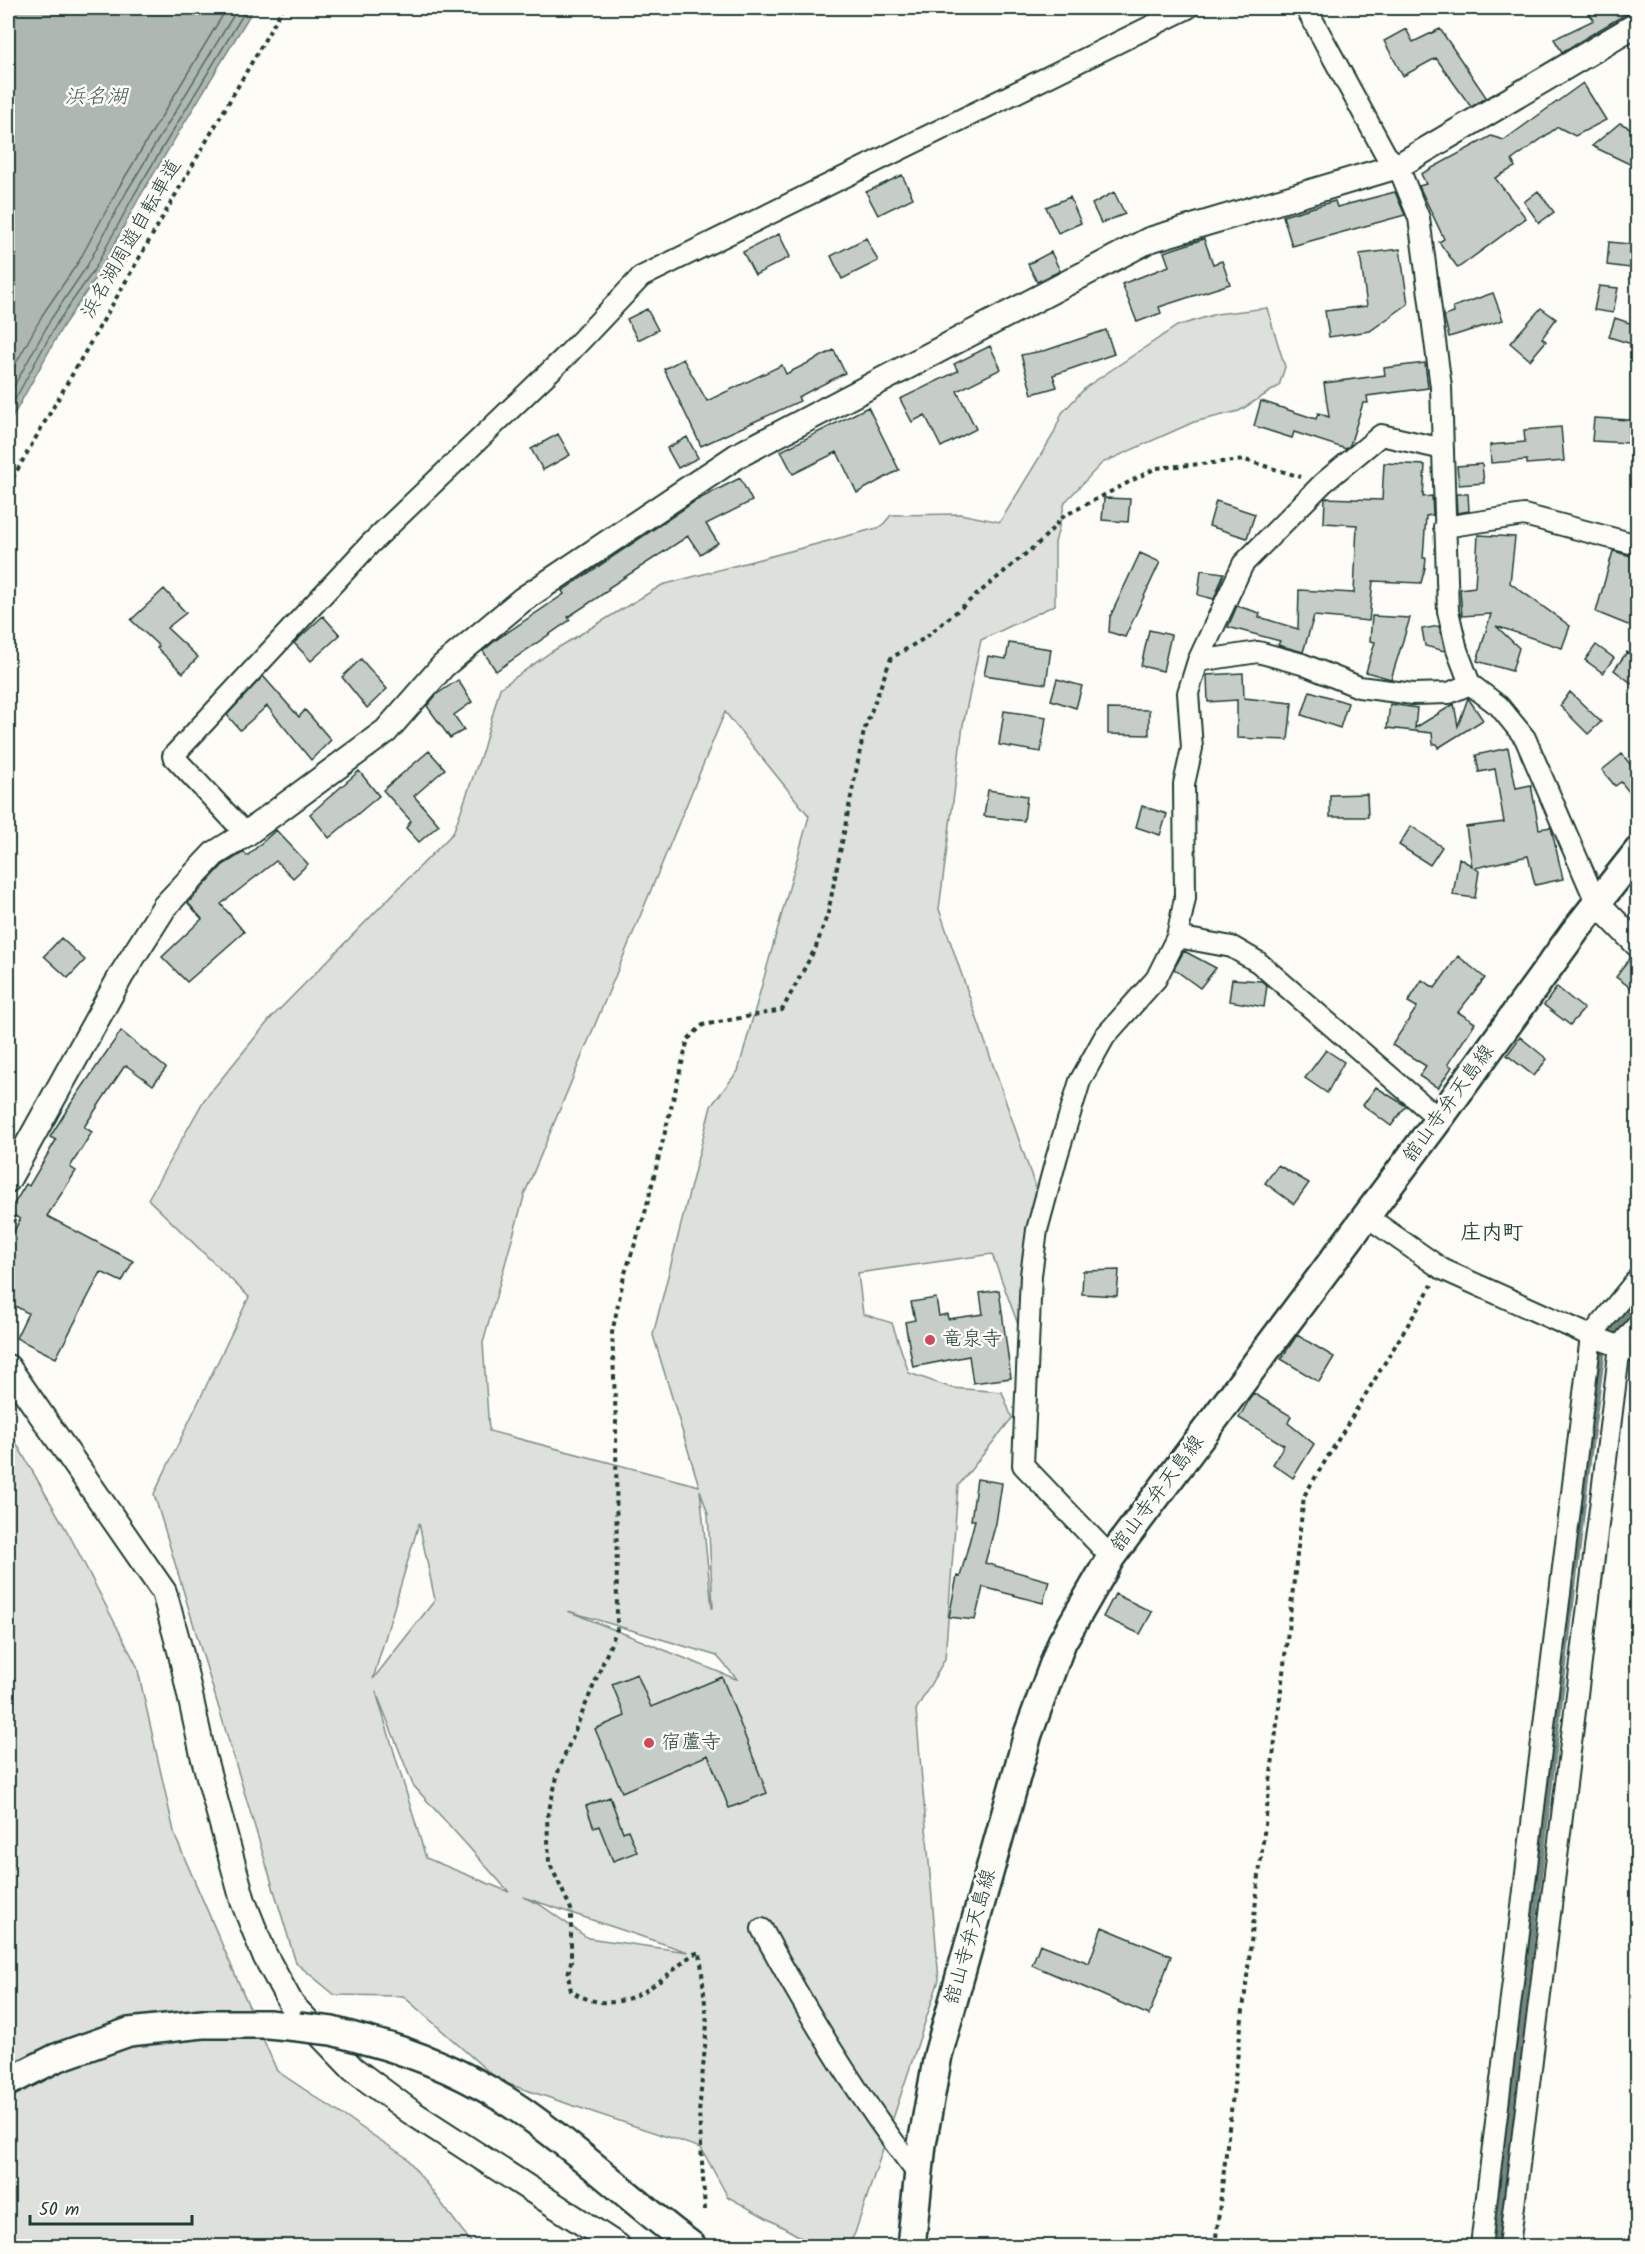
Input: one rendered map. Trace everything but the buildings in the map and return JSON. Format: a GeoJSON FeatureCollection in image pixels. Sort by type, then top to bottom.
{"type":"FeatureCollection","features":[{"type":"Feature","properties":{"kind":"main road","name":"舘山寺弁天島線"},"geometry":{"type":"LineString","coordinates":[[911,2247],[918,2174],[938,2055],[1028,1734],[1062,1642],[1111,1557],[1439,1119],[1596,902],[1638,851]]}},
{"type":"Feature","properties":{"kind":"main road"},"geometry":{"type":"LineString","coordinates":[[8,2082],[56,2058],[129,2032],[202,2024],[268,2024],[332,2031],[405,2050],[468,2078],[519,2109],[692,2247]]}},
{"type":"Feature","properties":{"kind":"street"},"geometry":{"type":"LineString","coordinates":[[246,834],[173,756],[370,544],[568,354],[641,277],[1188,8]]}},
{"type":"Feature","properties":{"kind":"street"},"geometry":{"type":"LineString","coordinates":[[1306,8],[1386,155],[1398,166],[1419,218],[1441,387],[1448,611],[1470,684],[1499,706],[1525,738],[1596,902],[1638,945]]}},
{"type":"Feature","properties":{"kind":"street"},"geometry":{"type":"LineString","coordinates":[[8,1180],[122,974],[165,906],[214,854],[246,834],[386,731],[443,666],[522,600],[637,520],[738,456],[1149,240],[1398,166],[1638,24]]}},
{"type":"Feature","properties":{"kind":"street"},"geometry":{"type":"LineString","coordinates":[[1111,1557],[1023,1464],[1031,1275],[1037,1230],[1080,1081],[1105,1036],[1156,979],[1177,937],[1185,898],[1184,784],[1192,748],[1188,693],[1198,661],[1243,564],[1323,483],[1381,435],[1443,449]]}},
{"type":"Feature","properties":{"kind":"street"},"geometry":{"type":"LineString","coordinates":[[1444,527],[1524,515],[1638,545]]}},
{"type":"Feature","properties":{"kind":"street"},"geometry":{"type":"LineString","coordinates":[[1198,661],[1258,652],[1302,664],[1359,687],[1413,694],[1449,693],[1470,684]]}},
{"type":"Feature","properties":{"kind":"street"},"geometry":{"type":"LineString","coordinates":[[1177,937],[1232,947],[1258,963],[1439,1119]]}},
{"type":"Feature","properties":{"kind":"street"},"geometry":{"type":"LineString","coordinates":[[1366,1216],[1442,1269],[1591,1336],[1629,1349]]}},
{"type":"Feature","properties":{"kind":"street"},"geometry":{"type":"LineString","coordinates":[[1481,2247],[1591,1336],[1638,1278]]}},
{"type":"Feature","properties":{"kind":"street"},"geometry":{"type":"LineString","coordinates":[[1509,2247],[1629,1349],[1638,1324]]}},
{"type":"Feature","properties":{"kind":"street"},"geometry":{"type":"LineString","coordinates":[[8,1367],[164,1592],[182,1654],[203,1755],[243,1901],[264,1954],[292,2005],[352,2069],[411,2112],[618,2247]]}},
{"type":"Feature","properties":{"kind":"street"},"geometry":{"type":"LineString","coordinates":[[762,1929],[802,2004],[880,2125],[918,2174]]}},
{"type":"Feature","properties":{"kind":"path","name":"浜名湖周遊自転車道"},"geometry":{"type":"LineString","coordinates":[[8,486],[282,8]]}},
{"type":"Feature","properties":{"kind":"path"},"geometry":{"type":"LineString","coordinates":[[705,2210],[699,2113],[707,2024],[700,1952],[693,1954],[644,1994],[630,2000],[583,1999],[571,1991],[568,1975],[571,1962],[571,1909],[549,1862],[547,1818],[559,1769],[617,1629],[616,1422],[612,1333],[624,1276],[644,1217],[688,1039],[703,1025],[782,1010],[804,972],[828,913],[864,731],[891,658],[926,638],[1041,541],[1064,516],[1156,468],[1245,460],[1323,483]]}},
{"type":"Feature","properties":{"kind":"path"},"geometry":{"type":"LineString","coordinates":[[1215,2247],[1304,1496],[1442,1269]]}},
{"type":"Feature","properties":{"kind":"shaded area"},"geometry":{"type":"Polygon","coordinates":[[[1267,308],[1285,367],[1279,386],[1239,411],[1194,422],[1102,463],[1065,502],[1055,543],[1055,605],[981,640],[963,725],[939,909],[1043,1209],[1026,1346],[992,1254],[858,1273],[863,1314],[892,1323],[909,1373],[952,1388],[1002,1392],[1012,1418],[958,1486],[945,1659],[916,1710],[939,1980],[855,2233],[848,2246],[812,2246],[797,2235],[728,2197],[701,2148],[499,2081],[403,1996],[335,1995],[296,1963],[154,1494],[249,1297],[148,1199],[204,1100],[271,1018],[453,833],[483,749],[500,688],[551,652],[662,585],[881,527],[891,515],[960,514],[1000,522],[1053,435],[1062,413],[1086,387],[1177,326],[1216,314],[1267,308]],[[725,712],[525,1193],[483,1343],[489,1431],[699,1486],[653,1335],[711,1106],[738,1071],[809,816],[725,712]],[[700,1490],[712,1608],[708,1514],[700,1490]],[[419,1523],[373,1679],[435,1600],[419,1523]],[[568,1611],[737,1679],[717,1656],[568,1611]],[[376,1692],[426,1858],[509,1892],[413,1785],[376,1692]],[[523,1897],[539,1904],[588,1938],[688,1952],[523,1897]]]}},
{"type":"Feature","properties":{"kind":"shaded area"},"geometry":{"type":"Polygon","coordinates":[[[8,1429],[71,1538],[137,1666],[175,1836],[277,2071],[407,2158],[474,2246],[8,2246],[8,1429]]]}},
{"type":"Feature","properties":{"kind":"water","name":"浜名湖"},"geometry":{"type":"Polygon","coordinates":[[[8,8],[254,8],[139,198],[99,273],[63,326],[8,425],[8,8]]]}},
{"type":"Feature","properties":{"kind":"waterway"},"geometry":{"type":"LineString","coordinates":[[1613,1332],[1638,1298]]}},
{"type":"Feature","properties":{"kind":"waterway"},"geometry":{"type":"LineString","coordinates":[[1495,2246],[1602,1353]]}},
{"type":"Feature","properties":{"kind":"place","name":"竜泉寺"},"geometry":{"type":"Point","coordinates":[930,1340]}},
{"type":"Feature","properties":{"kind":"place","name":"宿蘆寺"},"geometry":{"type":"Point","coordinates":[649,1743]}},
{"type":"Feature","properties":{"kind":"district","name":"庄内町"},"geometry":{"type":"Point","coordinates":[1492,1233]}}]}
